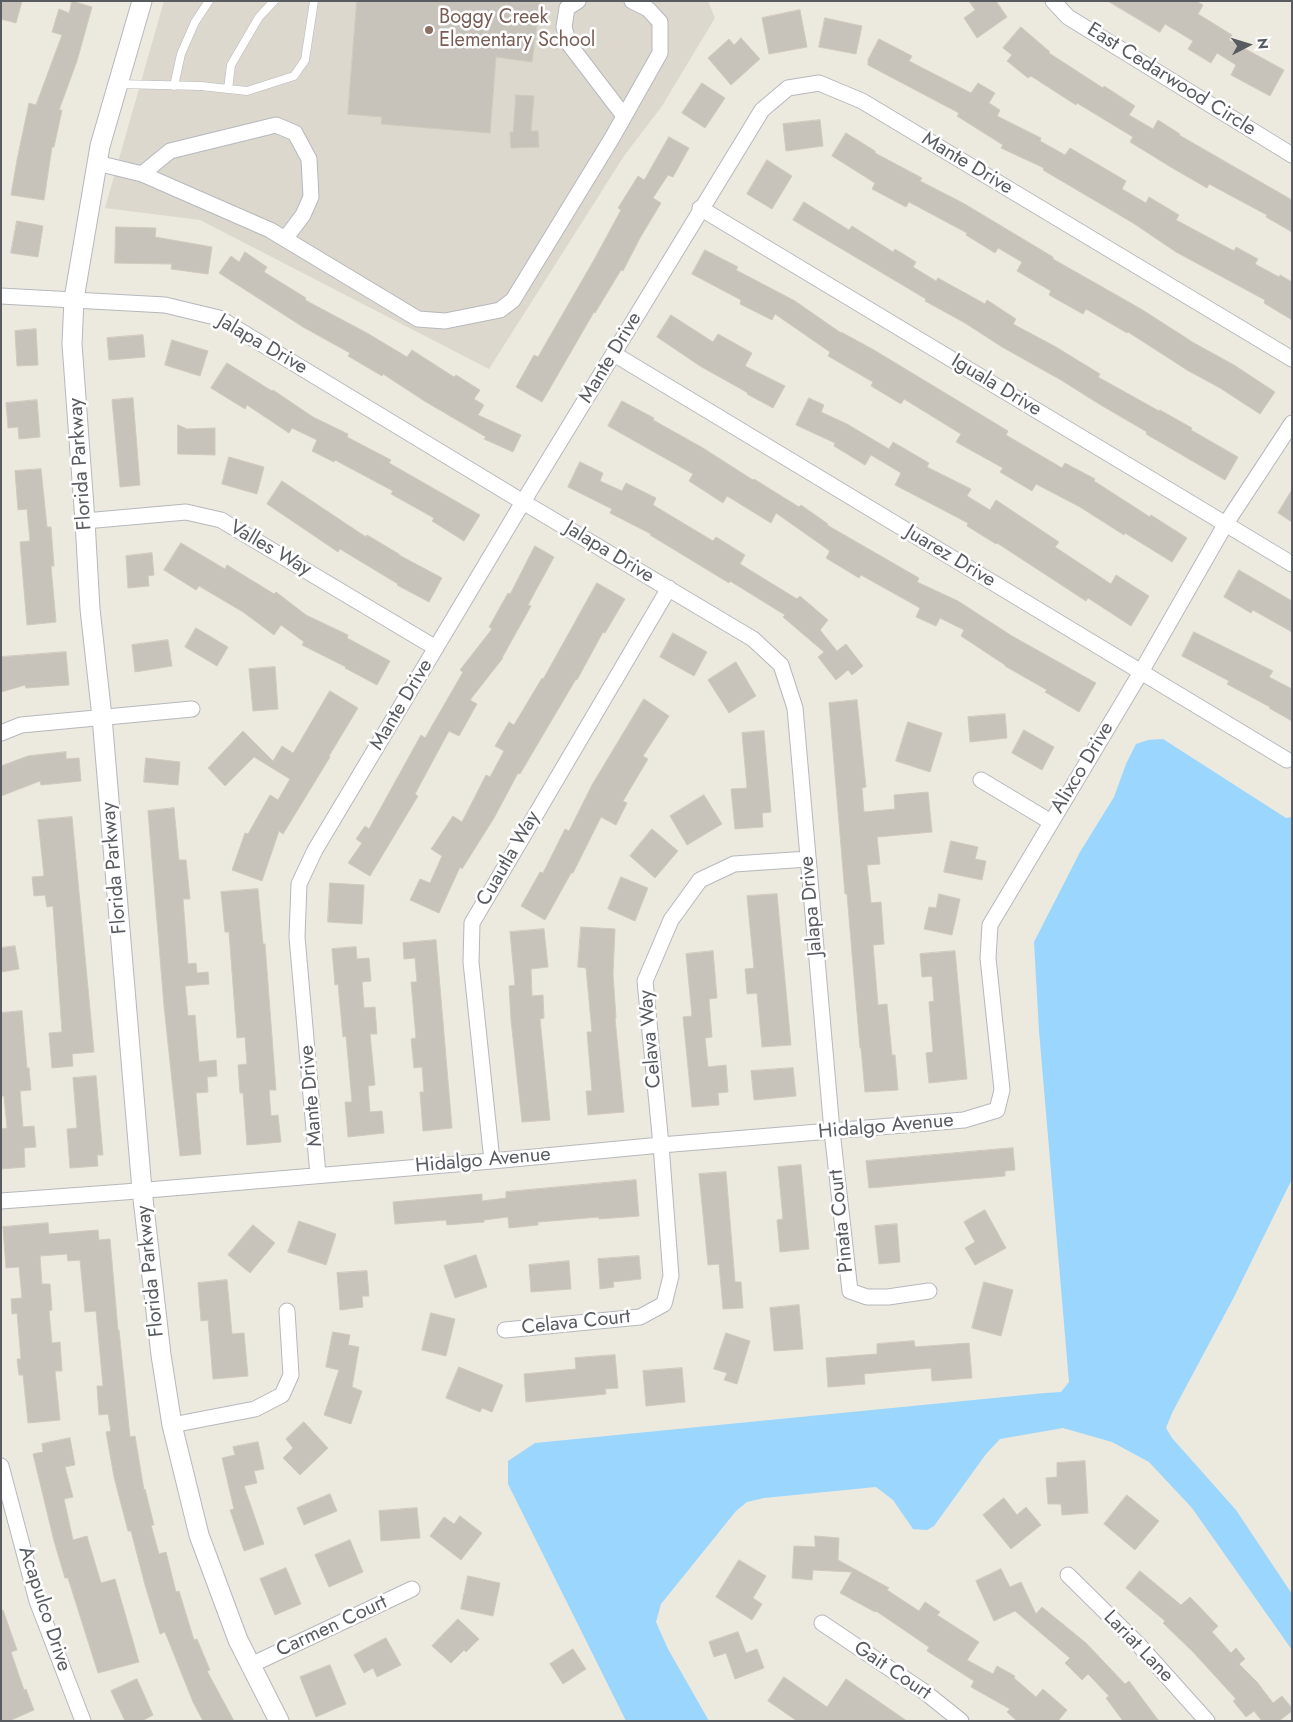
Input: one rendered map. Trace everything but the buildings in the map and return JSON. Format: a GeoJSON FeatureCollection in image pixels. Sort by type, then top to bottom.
{"type":"FeatureCollection","features":[{"type":"Feature","properties":{"kind":"street","name":"Florida Parkway"},"geometry":{"type":"LineString","coordinates":[[142,1],[100,146],[74,299],[72,344],[90,609],[102,717],[142,1190],[161,1355],[172,1425],[200,1535],[238,1640],[279,1721]]}},
{"type":"Feature","properties":{"kind":"street"},"geometry":{"type":"LineString","coordinates":[[578,1],[568,8],[564,27],[569,44],[624,116]]}},
{"type":"Feature","properties":{"kind":"street"},"geometry":{"type":"LineString","coordinates":[[97,163],[142,174],[270,230],[418,318],[445,321],[500,310],[513,300],[660,53],[660,22],[648,8],[632,1]]}},
{"type":"Feature","properties":{"kind":"street","name":"East Cedarwood Circle"},"geometry":{"type":"LineString","coordinates":[[1053,1],[1068,17],[1292,154]]}},
{"type":"Feature","properties":{"kind":"street","name":"Mante Drive"},"geometry":{"type":"LineString","coordinates":[[318,1175],[297,937],[299,884],[315,850],[700,208],[762,110],[788,88],[819,83],[862,101],[1292,359]]}},
{"type":"Feature","properties":{"kind":"street"},"geometry":{"type":"LineString","coordinates":[[142,174],[170,151],[276,125],[295,134],[310,159],[311,197],[303,215],[285,239]]}},
{"type":"Feature","properties":{"kind":"street","name":"Iguala Drive"},"geometry":{"type":"LineString","coordinates":[[700,208],[1292,564]]}},
{"type":"Feature","properties":{"kind":"street","name":"Jalapa Drive"},"geometry":{"type":"LineString","coordinates":[[1,296],[165,305],[219,318],[753,639],[781,665],[795,708],[832,1131]]}},
{"type":"Feature","properties":{"kind":"street","name":"Juarez Drive"},"geometry":{"type":"LineString","coordinates":[[614,354],[1287,760]]}},
{"type":"Feature","properties":{"kind":"street","name":"Alixco Drive"},"geometry":{"type":"LineString","coordinates":[[964,1120],[996,1110],[1002,1090],[988,958],[990,925],[1225,525],[1292,423]]}},
{"type":"Feature","properties":{"kind":"street","name":"Valles Way"},"geometry":{"type":"LineString","coordinates":[[85,522],[186,512],[221,520],[436,648]]}},
{"type":"Feature","properties":{"kind":"street","name":"Cuautla Way"},"geometry":{"type":"LineString","coordinates":[[492,1161],[471,962],[472,923],[668,588]]}},
{"type":"Feature","properties":{"kind":"street"},"geometry":{"type":"LineString","coordinates":[[1,733],[21,725],[192,709]]}},
{"type":"Feature","properties":{"kind":"street"},"geometry":{"type":"LineString","coordinates":[[981,780],[1051,822]]}},
{"type":"Feature","properties":{"kind":"street","name":"Celava Way"},"geometry":{"type":"LineString","coordinates":[[661,1145],[645,981],[671,920],[700,880],[734,864],[808,859]]}},
{"type":"Feature","properties":{"kind":"street","name":"Hidalgo Avenue"},"geometry":{"type":"LineString","coordinates":[[1,1201],[964,1120]]}},
{"type":"Feature","properties":{"kind":"street","name":"Pinata Court"},"geometry":{"type":"LineString","coordinates":[[832,1131],[850,1291],[867,1297],[888,1297],[929,1291]]}},
{"type":"Feature","properties":{"kind":"street","name":"Celava Court"},"geometry":{"type":"LineString","coordinates":[[505,1330],[640,1317],[664,1304],[671,1276],[661,1145]]}},
{"type":"Feature","properties":{"kind":"street"},"geometry":{"type":"LineString","coordinates":[[172,1425],[255,1409],[282,1396],[291,1375],[287,1311]]}},
{"type":"Feature","properties":{"kind":"street","name":"Acapulco Drive"},"geometry":{"type":"LineString","coordinates":[[1,1466],[37,1600],[83,1721]]}},
{"type":"Feature","properties":{"kind":"street","name":"Lariat Lane"},"geometry":{"type":"LineString","coordinates":[[1068,1575],[1137,1643],[1207,1721]]}},
{"type":"Feature","properties":{"kind":"street","name":"Carmen Court"},"geometry":{"type":"LineString","coordinates":[[251,1665],[412,1589]]}},
{"type":"Feature","properties":{"kind":"street","name":"Gait Court"},"geometry":{"type":"LineString","coordinates":[[822,1623],[926,1693],[962,1721]]}},
{"type":"Feature","properties":{"kind":"lane"},"geometry":{"type":"LineString","coordinates":[[174,86],[182,54],[195,22],[209,1]]}},
{"type":"Feature","properties":{"kind":"lane"},"geometry":{"type":"LineString","coordinates":[[228,89],[231,65],[259,17],[274,1]]}},
{"type":"Feature","properties":{"kind":"lane"},"geometry":{"type":"LineString","coordinates":[[118,84],[201,86],[247,91],[294,76],[305,60],[314,1]]}},
{"type":"Feature","properties":{"kind":"shaded area"},"geometry":{"type":"Polygon","coordinates":[[[164,1],[708,1],[715,18],[662,106],[624,156],[489,369],[200,220],[105,208],[164,1]]]}},
{"type":"Feature","properties":{"kind":"water"},"geometry":{"type":"Polygon","coordinates":[[[1163,739],[1286,818],[1292,817],[1292,1179],[1233,1299],[1172,1413],[1166,1428],[1172,1438],[1236,1510],[1292,1594],[1292,1650],[1192,1508],[1149,1462],[1112,1442],[1063,1428],[1000,1439],[986,1454],[934,1526],[927,1530],[913,1529],[893,1500],[876,1487],[764,1498],[747,1502],[736,1511],[661,1604],[656,1622],[668,1649],[709,1721],[626,1721],[508,1484],[508,1461],[535,1443],[1061,1392],[1069,1382],[1039,1031],[1034,942],[1080,852],[1114,797],[1126,764],[1136,744],[1148,740],[1163,739]]]}},
{"type":"Feature","properties":{"kind":"place","name":"Boggy Creek Elementary School"},"geometry":{"type":"Point","coordinates":[429,30]}}]}
